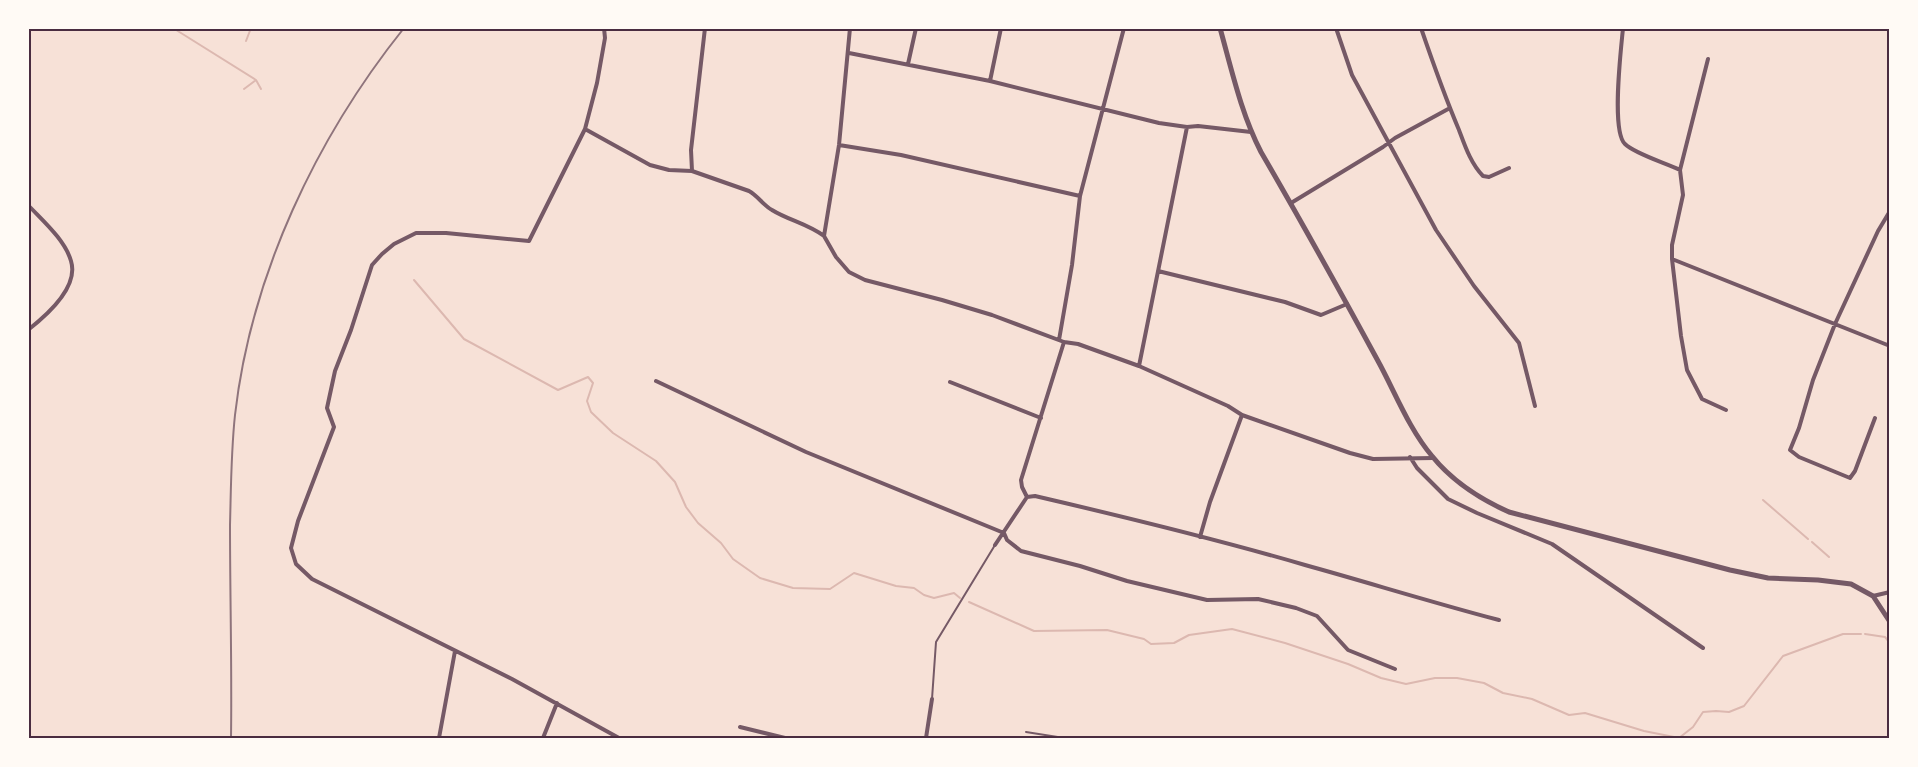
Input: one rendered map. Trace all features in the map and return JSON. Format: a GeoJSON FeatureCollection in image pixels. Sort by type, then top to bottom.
{"type":"FeatureCollection","features":[{"type":"Feature","properties":{"kind":"street"},"geometry":{"type":"LineString","coordinates":[[604,28],[605,38],[597,83],[585,129],[529,241],[447,233],[416,233],[394,244],[372,265],[335,371],[327,408],[334,427],[298,521],[291,548],[296,564],[312,579],[557,703],[619,738]]}},
{"type":"Feature","properties":{"kind":"street"},"geometry":{"type":"LineString","coordinates":[[692,171],[691,150],[705,28]]}},
{"type":"Feature","properties":{"kind":"street"},"geometry":{"type":"LineString","coordinates":[[824,236],[839,145],[850,28]]}},
{"type":"Feature","properties":{"kind":"street"},"geometry":{"type":"LineString","coordinates":[[908,64],[916,28]]}},
{"type":"Feature","properties":{"kind":"street"},"geometry":{"type":"LineString","coordinates":[[990,81],[1001,28]]}},
{"type":"Feature","properties":{"kind":"street"},"geometry":{"type":"LineString","coordinates":[[1059,340],[1072,266],[1080,196],[1124,28]]}},
{"type":"Feature","properties":{"kind":"street"},"geometry":{"type":"LineString","coordinates":[[1220,28],[1251,132],[1347,304],[1419,440],[1433,458],[1467,489],[1509,512],[1730,570],[1768,578],[1851,584],[1873,596],[1890,622]]}},
{"type":"Feature","properties":{"kind":"street"},"geometry":{"type":"LineString","coordinates":[[1336,28],[1352,75],[1436,230],[1474,286],[1520,343],[1535,406]]}},
{"type":"Feature","properties":{"kind":"street"},"geometry":{"type":"LineString","coordinates":[[1421,28],[1471,160],[1483,176],[1489,177],[1509,168]]}},
{"type":"Feature","properties":{"kind":"street"},"geometry":{"type":"LineString","coordinates":[[1623,28],[1617,118],[1619,134],[1624,144],[1680,170]]}},
{"type":"Feature","properties":{"kind":"street"},"geometry":{"type":"LineString","coordinates":[[849,53],[990,81],[1147,120],[1186,127],[1198,126],[1251,132]]}},
{"type":"Feature","properties":{"kind":"street"},"geometry":{"type":"LineString","coordinates":[[1708,59],[1680,170],[1683,195],[1672,245],[1672,259],[1687,370],[1702,399],[1726,410]]}},
{"type":"Feature","properties":{"kind":"street"},"geometry":{"type":"LineString","coordinates":[[1291,203],[1389,142],[1450,108]]}},
{"type":"Feature","properties":{"kind":"street"},"geometry":{"type":"LineString","coordinates":[[1139,366],[1186,127]]}},
{"type":"Feature","properties":{"kind":"street"},"geometry":{"type":"LineString","coordinates":[[585,129],[650,165],[669,170],[692,171],[749,191],[770,209],[824,236],[836,257],[849,272],[865,280],[992,315],[1064,342],[1078,344],[1139,366],[1228,406],[1242,415],[1350,453],[1373,459],[1433,458]]}},
{"type":"Feature","properties":{"kind":"street"},"geometry":{"type":"LineString","coordinates":[[839,145],[901,155],[1080,196]]}},
{"type":"Feature","properties":{"kind":"street"},"geometry":{"type":"LineString","coordinates":[[28,205],[54,233],[72,262],[72,272],[64,292],[50,314],[28,330]]}},
{"type":"Feature","properties":{"kind":"street"},"geometry":{"type":"LineString","coordinates":[[1875,418],[1855,471],[1850,478],[1790,450],[1813,380],[1835,324],[1878,231],[1890,212]]}},
{"type":"Feature","properties":{"kind":"street"},"geometry":{"type":"LineString","coordinates":[[1672,259],[1890,346]]}},
{"type":"Feature","properties":{"kind":"street"},"geometry":{"type":"LineString","coordinates":[[1158,271],[1285,302],[1321,315],[1347,304]]}},
{"type":"Feature","properties":{"kind":"street"},"geometry":{"type":"LineString","coordinates":[[1028,497],[1022,488],[1021,480],[1064,342]]}},
{"type":"Feature","properties":{"kind":"street"},"geometry":{"type":"LineString","coordinates":[[656,381],[806,452],[1004,533],[1007,540],[1021,551],[1127,581],[1208,600],[1258,599],[1296,608],[1317,616],[1348,650],[1395,669]]}},
{"type":"Feature","properties":{"kind":"street"},"geometry":{"type":"LineString","coordinates":[[950,382],[1041,418]]}},
{"type":"Feature","properties":{"kind":"street"},"geometry":{"type":"LineString","coordinates":[[1200,537],[1210,502],[1242,415]]}},
{"type":"Feature","properties":{"kind":"street"},"geometry":{"type":"LineString","coordinates":[[1410,457],[1417,468],[1448,499],[1552,544],[1703,648]]}},
{"type":"Feature","properties":{"kind":"street"},"geometry":{"type":"LineString","coordinates":[[995,545],[1020,505],[1028,497],[1035,496],[1304,564],[1499,620]]}},
{"type":"Feature","properties":{"kind":"street"},"geometry":{"type":"LineString","coordinates":[[1873,596],[1890,592]]}},
{"type":"Feature","properties":{"kind":"street"},"geometry":{"type":"LineString","coordinates":[[439,738],[455,651]]}},
{"type":"Feature","properties":{"kind":"street"},"geometry":{"type":"LineString","coordinates":[[926,738],[932,699]]}},
{"type":"Feature","properties":{"kind":"street"},"geometry":{"type":"LineString","coordinates":[[543,738],[557,703]]}},
{"type":"Feature","properties":{"kind":"street"},"geometry":{"type":"LineString","coordinates":[[740,727],[785,738]]}},
{"type":"Feature","properties":{"kind":"lane"},"geometry":{"type":"LineString","coordinates":[[932,699],[936,642],[995,545]]}},
{"type":"Feature","properties":{"kind":"lane"},"geometry":{"type":"LineString","coordinates":[[1026,732],[1064,738]]}},
{"type":"Feature","properties":{"kind":"waterway"},"geometry":{"type":"LineString","coordinates":[[173,28],[256,80],[261,89]]}},
{"type":"Feature","properties":{"kind":"waterway"},"geometry":{"type":"LineString","coordinates":[[246,41],[251,28]]}},
{"type":"Feature","properties":{"kind":"waterway"},"geometry":{"type":"LineString","coordinates":[[244,89],[256,80]]}},
{"type":"Feature","properties":{"kind":"waterway"},"geometry":{"type":"LineString","coordinates":[[414,280],[464,339],[558,390],[588,377],[593,383],[587,401],[591,412],[613,433],[656,461],[675,482],[686,507],[698,523],[721,543],[733,559],[760,578],[793,588],[830,589],[854,573],[896,586],[914,588],[934,598],[954,593],[960,598]]}},
{"type":"Feature","properties":{"kind":"waterway"},"geometry":{"type":"LineString","coordinates":[[1763,500],[1808,539]]}},
{"type":"Feature","properties":{"kind":"waterway"},"geometry":{"type":"LineString","coordinates":[[1812,542],[1829,557]]}},
{"type":"Feature","properties":{"kind":"waterway"},"geometry":{"type":"LineString","coordinates":[[969,602],[1034,631],[1107,630],[1144,639],[1151,644],[1174,643],[1189,635],[1232,629],[1285,643],[1348,664],[1381,678],[1406,684],[1435,678],[1457,678],[1484,683],[1503,693],[1532,699],[1569,715],[1585,713],[1644,731],[1679,738],[1693,727],[1703,712],[1729,712],[1744,706],[1783,656],[1843,634],[1861,634]]}},
{"type":"Feature","properties":{"kind":"waterway"},"geometry":{"type":"LineString","coordinates":[[1865,634],[1885,637],[1890,643]]}},
{"type":"Feature","properties":{"kind":"railway"},"geometry":{"type":"LineString","coordinates":[[231,738],[230,525],[235,415],[243,363],[272,260],[292,210],[343,115],[372,70],[404,28]]}}]}
